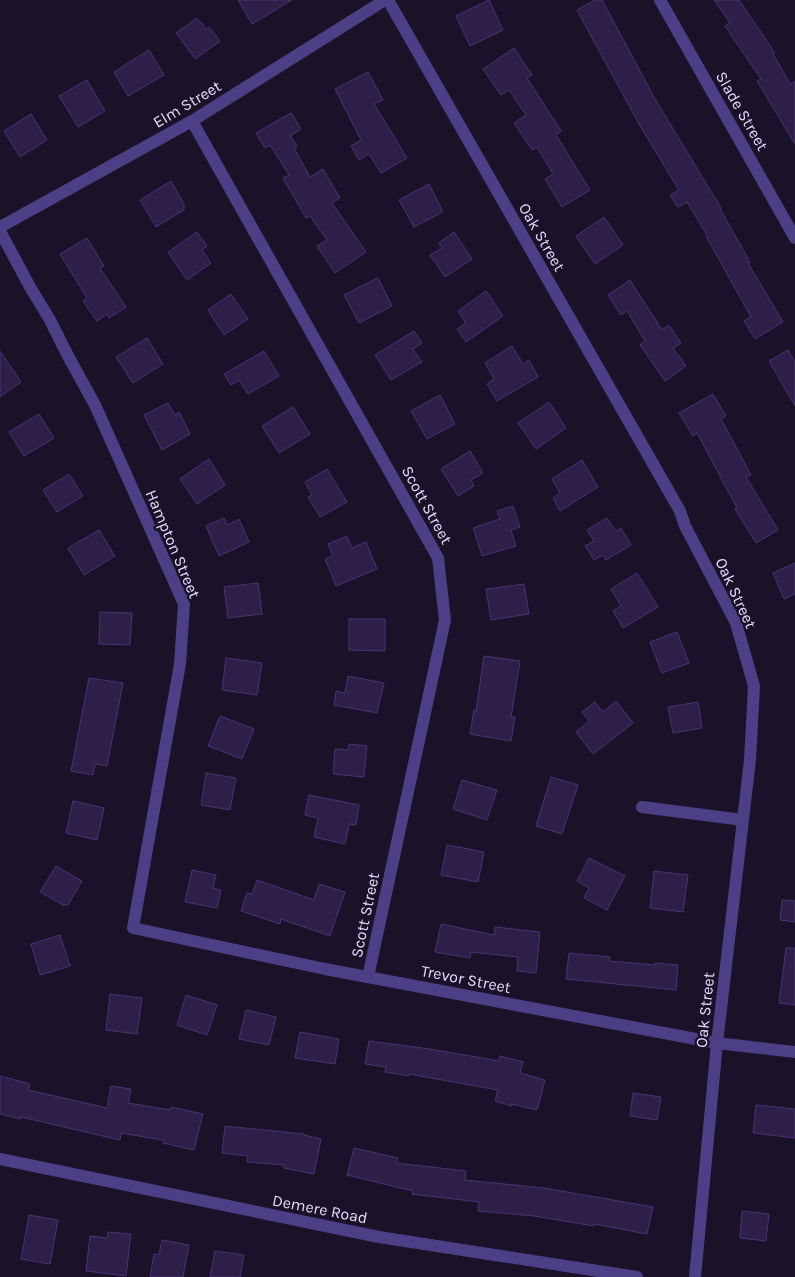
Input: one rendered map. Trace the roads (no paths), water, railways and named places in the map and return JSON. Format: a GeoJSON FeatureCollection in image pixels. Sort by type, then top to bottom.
{"type":"FeatureCollection","features":[{"type":"Feature","properties":{"kind":"street","name":"Elm Street"},"geometry":{"type":"LineString","coordinates":[[0,229],[192,121],[387,0]]}},
{"type":"Feature","properties":{"kind":"street","name":"Oak Street"},"geometry":{"type":"LineString","coordinates":[[387,0],[680,512],[685,526],[736,623],[754,686],[750,760],[717,1043],[695,1277]]}},
{"type":"Feature","properties":{"kind":"street","name":"Slade Street"},"geometry":{"type":"LineString","coordinates":[[660,0],[795,238]]}},
{"type":"Feature","properties":{"kind":"street","name":"Scott Street"},"geometry":{"type":"LineString","coordinates":[[192,121],[438,558],[445,620],[368,977]]}},
{"type":"Feature","properties":{"kind":"street","name":"Hampton Street"},"geometry":{"type":"LineString","coordinates":[[0,229],[95,405],[184,604],[180,664],[133,928]]}},
{"type":"Feature","properties":{"kind":"street"},"geometry":{"type":"LineString","coordinates":[[642,807],[743,820]]}},
{"type":"Feature","properties":{"kind":"street","name":"Trevor Street"},"geometry":{"type":"LineString","coordinates":[[133,928],[368,977],[717,1043],[795,1052]]}},
{"type":"Feature","properties":{"kind":"street","name":"Demere Road"},"geometry":{"type":"LineString","coordinates":[[0,1159],[45,1170],[379,1238],[637,1277]]}}]}
